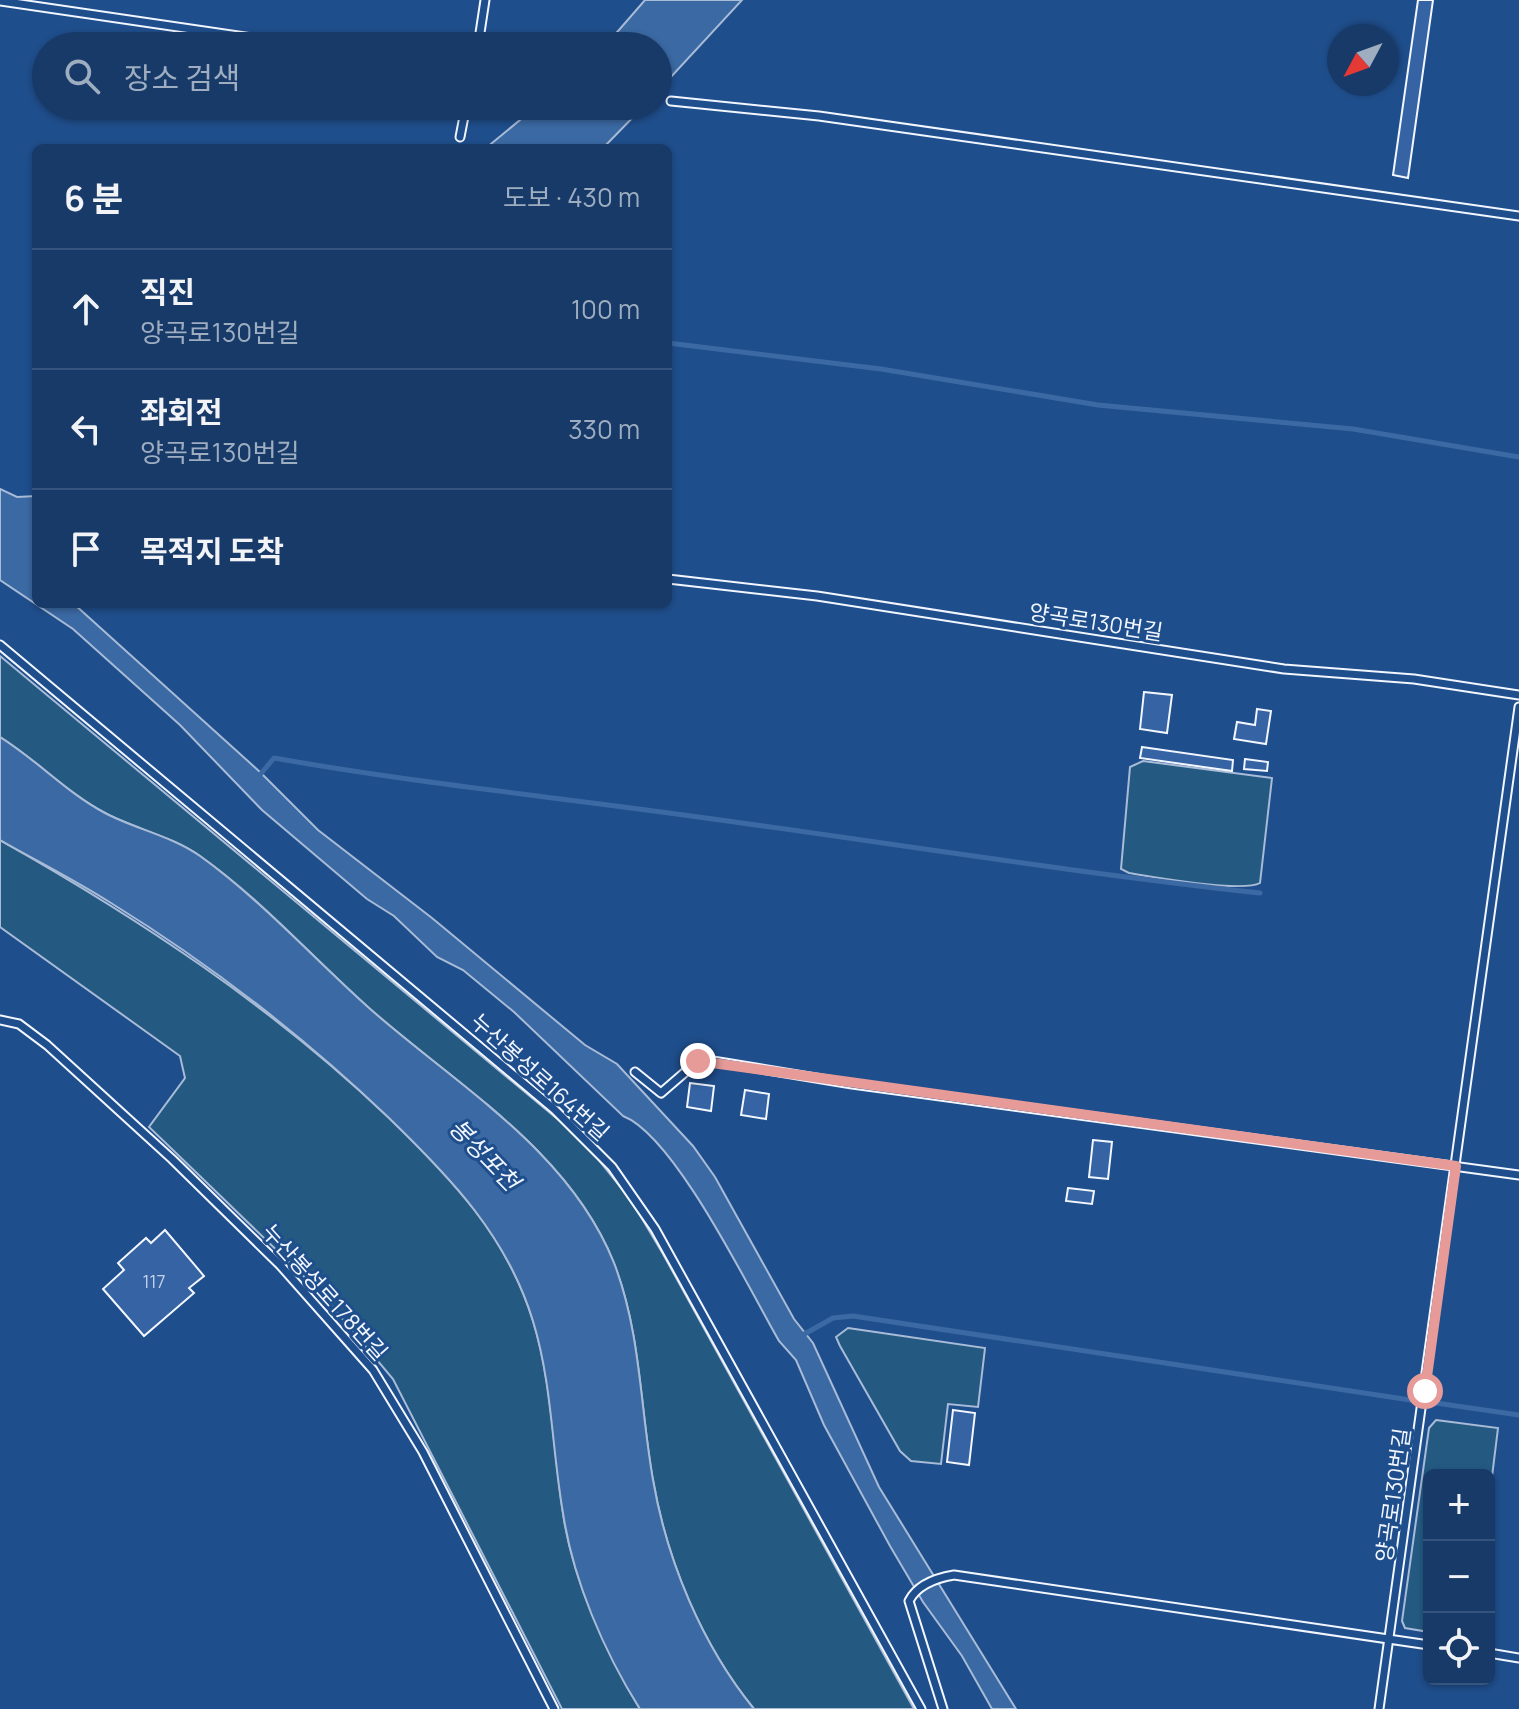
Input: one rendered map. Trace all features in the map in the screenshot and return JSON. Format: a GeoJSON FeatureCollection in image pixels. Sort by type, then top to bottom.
{"type":"FeatureCollection","features":[{"type":"Feature","properties":{"kind":"lane"},"geometry":{"type":"LineString","coordinates":[[480,32],[485,0]]}},
{"type":"Feature","properties":{"kind":"lane"},"geometry":{"type":"LineString","coordinates":[[0,1],[211,32]]}},
{"type":"Feature","properties":{"kind":"lane"},"geometry":{"type":"LineString","coordinates":[[672,101],[819,116],[1519,216]]}},
{"type":"Feature","properties":{"kind":"lane"},"geometry":{"type":"LineString","coordinates":[[460,137],[463,120]]}},
{"type":"Feature","properties":{"kind":"lane","name":"양곡로130번길"},"geometry":{"type":"LineString","coordinates":[[672,579],[817,596],[1284,669],[1414,679],[1519,695]]}},
{"type":"Feature","properties":{"kind":"lane","name":"누산봉성로164번길"},"geometry":{"type":"LineString","coordinates":[[0,645],[554,1109],[612,1167],[655,1229],[921,1709]]}},
{"type":"Feature","properties":{"kind":"lane","name":"양곡로130번길"},"geometry":{"type":"LineString","coordinates":[[1379,1709],[1519,707]]}},
{"type":"Feature","properties":{"kind":"lane","name":"누산봉성로178번길"},"geometry":{"type":"LineString","coordinates":[[0,1020],[19,1024],[47,1045],[172,1159],[280,1265],[355,1347],[380,1381],[423,1452],[554,1709]]}},
{"type":"Feature","properties":{"kind":"lane"},"geometry":{"type":"LineString","coordinates":[[635,1072],[661,1093],[698,1061],[713,1061],[881,1088],[1519,1175]]}},
{"type":"Feature","properties":{"kind":"lane"},"geometry":{"type":"LineString","coordinates":[[943,1709],[909,1601],[914,1591],[940,1577],[970,1576],[1423,1644]]}},
{"type":"Feature","properties":{"kind":"lane"},"geometry":{"type":"LineString","coordinates":[[1495,1654],[1519,1658]]}},
{"type":"Feature","properties":{"kind":"shaded area"},"geometry":{"type":"Polygon","coordinates":[[[0,656],[561,1122],[598,1159],[631,1200],[663,1254],[914,1709],[754,1709],[718,1658],[677,1571],[653,1480],[635,1343],[623,1289],[594,1223],[569,1186],[507,1122],[369,1008],[266,910],[222,873],[189,849],[91,805],[0,737],[0,656]]]}},
{"type":"Feature","properties":{"kind":"shaded area"},"geometry":{"type":"Polygon","coordinates":[[[1143,761],[1272,778],[1260,883],[1235,886],[1197,883],[1129,873],[1121,869],[1130,767],[1143,761]]]}},
{"type":"Feature","properties":{"kind":"shaded area"},"geometry":{"type":"Polygon","coordinates":[[[0,840],[153,933],[251,1001],[388,1117],[434,1163],[474,1210],[508,1262],[533,1321],[544,1368],[567,1538],[582,1589],[603,1640],[640,1709],[562,1709],[393,1379],[320,1292],[149,1127],[185,1078],[180,1056],[0,927],[0,840]]]}},
{"type":"Feature","properties":{"kind":"shaded area"},"geometry":{"type":"Polygon","coordinates":[[[848,1328],[985,1348],[978,1407],[948,1404],[941,1464],[911,1461],[900,1451],[836,1337],[848,1328]]]}},
{"type":"Feature","properties":{"kind":"shaded area"},"geometry":{"type":"Polygon","coordinates":[[[1436,1420],[1498,1428],[1493,1469],[1423,1469],[1429,1428],[1436,1420]]]}},
{"type":"Feature","properties":{"kind":"shaded area"},"geometry":{"type":"Polygon","coordinates":[[[1423,1471],[1423,1631],[1405,1628],[1402,1621],[1423,1471]]]}},
{"type":"Feature","properties":{"kind":"water"},"geometry":{"type":"Polygon","coordinates":[[[645,0],[742,0],[672,76],[672,32],[617,32],[645,0]]]}},
{"type":"Feature","properties":{"kind":"water"},"geometry":{"type":"Polygon","coordinates":[[[520,120],[630,120],[607,144],[491,144],[520,120]]]}},
{"type":"Feature","properties":{"kind":"water"},"geometry":{"type":"Polygon","coordinates":[[[0,489],[17,497],[32,496],[32,601],[0,580],[0,489]]]}},
{"type":"Feature","properties":{"kind":"water"},"geometry":{"type":"Polygon","coordinates":[[[42,608],[78,608],[260,772],[318,830],[432,918],[585,1045],[617,1064],[693,1146],[715,1177],[794,1319],[813,1343],[879,1487],[1016,1709],[992,1709],[962,1656],[923,1602],[824,1425],[796,1360],[779,1341],[709,1216],[665,1152],[514,1012],[463,970],[437,957],[394,916],[367,899],[262,810],[180,725],[73,629],[42,608]]]}},
{"type":"Feature","properties":{"kind":"water","name":"봉성포천"},"geometry":{"type":"Polygon","coordinates":[[[0,737],[91,805],[189,849],[222,873],[266,910],[369,1008],[507,1122],[569,1186],[594,1223],[623,1289],[635,1343],[653,1480],[677,1571],[718,1658],[754,1709],[640,1709],[602,1640],[574,1564],[559,1489],[539,1344],[522,1290],[492,1235],[455,1186],[411,1140],[356,1087],[289,1030],[220,976],[148,926],[84,886],[0,840],[0,737]]]}},
{"type":"Feature","properties":{"kind":"building"},"geometry":{"type":"Polygon","coordinates":[[[1418,0],[1433,0],[1408,178],[1393,175],[1418,0]]]}},
{"type":"Feature","properties":{"kind":"building"},"geometry":{"type":"Polygon","coordinates":[[[1144,692],[1172,695],[1167,733],[1140,729],[1144,692]]]}},
{"type":"Feature","properties":{"kind":"building"},"geometry":{"type":"Polygon","coordinates":[[[1257,709],[1271,711],[1266,744],[1234,739],[1237,722],[1255,725],[1257,709]]]}},
{"type":"Feature","properties":{"kind":"building"},"geometry":{"type":"Polygon","coordinates":[[[1142,747],[1233,760],[1232,771],[1140,758],[1142,747]]]}},
{"type":"Feature","properties":{"kind":"building"},"geometry":{"type":"Polygon","coordinates":[[[1245,759],[1268,762],[1267,771],[1244,769],[1245,759]]]}},
{"type":"Feature","properties":{"kind":"building"},"geometry":{"type":"Polygon","coordinates":[[[690,1083],[714,1086],[711,1111],[687,1107],[690,1083]]]}},
{"type":"Feature","properties":{"kind":"building"},"geometry":{"type":"Polygon","coordinates":[[[745,1090],[769,1094],[766,1119],[741,1115],[745,1090]]]}},
{"type":"Feature","properties":{"kind":"building"},"geometry":{"type":"Polygon","coordinates":[[[1093,1140],[1112,1142],[1108,1179],[1089,1177],[1093,1140]]]}},
{"type":"Feature","properties":{"kind":"building"},"geometry":{"type":"Polygon","coordinates":[[[1068,1188],[1094,1191],[1092,1204],[1066,1201],[1068,1188]]]}},
{"type":"Feature","properties":{"kind":"building"},"geometry":{"type":"Polygon","coordinates":[[[165,1230],[204,1276],[189,1288],[194,1293],[144,1336],[103,1289],[124,1270],[118,1263],[146,1238],[151,1243],[165,1230]]]}},
{"type":"Feature","properties":{"kind":"building"},"geometry":{"type":"Polygon","coordinates":[[[953,1410],[975,1413],[969,1465],[947,1462],[953,1410]]]}},
{"type":"Feature","properties":{"kind":"waterway"},"geometry":{"type":"LineString","coordinates":[[672,343],[881,369],[1098,405],[1353,429],[1519,457]]}},
{"type":"Feature","properties":{"kind":"waterway"},"geometry":{"type":"LineString","coordinates":[[259,776],[274,758],[438,783],[1260,893]]}},
{"type":"Feature","properties":{"kind":"waterway"},"geometry":{"type":"LineString","coordinates":[[801,1336],[833,1318],[853,1316],[1417,1401]]}},
{"type":"Feature","properties":{"kind":"waterway"},"geometry":{"type":"LineString","coordinates":[[1436,1403],[1519,1415]]}},
{"type":"Feature","properties":{"kind":"route"},"geometry":{"type":"LineString","coordinates":[[698,1061],[733,1063],[852,1084],[1456,1166],[1425,1391]]}}]}
